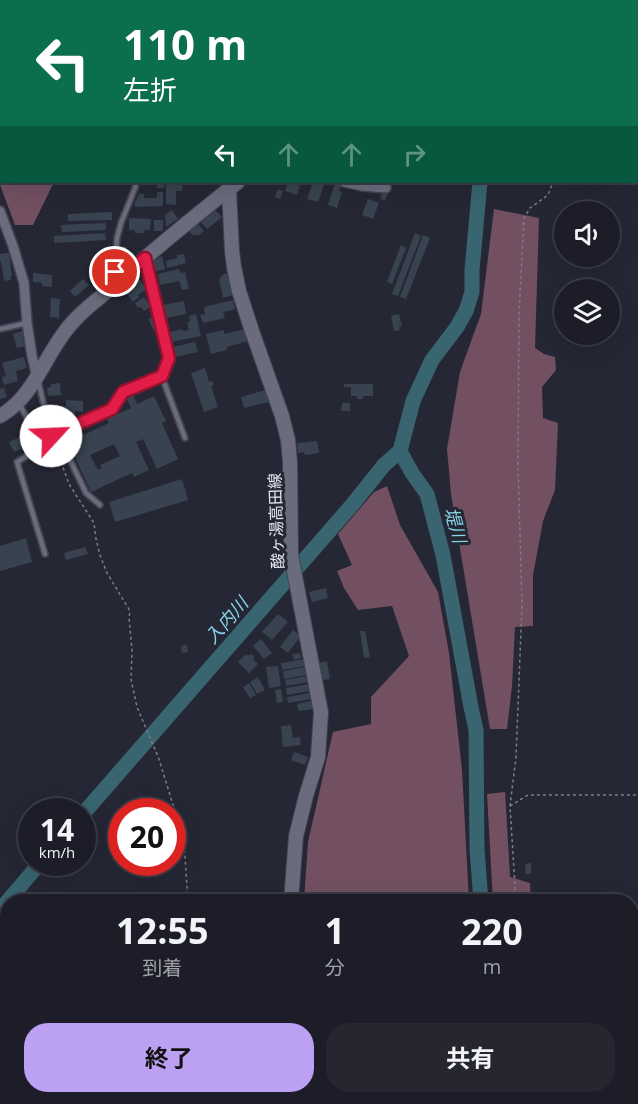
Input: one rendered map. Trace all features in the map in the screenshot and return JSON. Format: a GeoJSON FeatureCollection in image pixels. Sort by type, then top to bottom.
{"type":"FeatureCollection","features":[{"type":"Feature","properties":{"kind":"main road"},"geometry":{"type":"LineString","coordinates":[[0,416],[19,402],[72,322],[232,184]]}},
{"type":"Feature","properties":{"kind":"main road","name":"酸ヶ湯高田線"},"geometry":{"type":"LineString","coordinates":[[232,184],[232,251],[239,291],[288,440],[291,555],[321,712],[318,757],[296,836],[292,894]]}},
{"type":"Feature","properties":{"kind":"street"},"geometry":{"type":"LineString","coordinates":[[348,183],[386,188]]}},
{"type":"Feature","properties":{"kind":"street"},"geometry":{"type":"LineString","coordinates":[[0,212],[24,283],[27,323],[37,377]]}},
{"type":"Feature","properties":{"kind":"street"},"geometry":{"type":"LineString","coordinates":[[145,258],[169,358]]}},
{"type":"Feature","properties":{"kind":"lane"},"geometry":{"type":"LineString","coordinates":[[119,280],[115,272],[117,238],[136,183]]}},
{"type":"Feature","properties":{"kind":"lane"},"geometry":{"type":"LineString","coordinates":[[0,329],[27,323]]}},
{"type":"Feature","properties":{"kind":"lane"},"geometry":{"type":"LineString","coordinates":[[169,358],[162,376],[185,438]]}},
{"type":"Feature","properties":{"kind":"lane"},"geometry":{"type":"LineString","coordinates":[[37,377],[51,436],[112,409],[123,392],[162,376]]}},
{"type":"Feature","properties":{"kind":"lane"},"geometry":{"type":"LineString","coordinates":[[19,402],[42,447],[17,462],[45,554]]}},
{"type":"Feature","properties":{"kind":"lane"},"geometry":{"type":"LineString","coordinates":[[57,433],[86,493],[100,505]]}},
{"type":"Feature","properties":{"kind":"path"},"geometry":{"type":"LineString","coordinates":[[516,894],[510,806],[516,757],[522,605],[518,453],[519,314],[524,218],[530,208],[548,195],[553,183]]}},
{"type":"Feature","properties":{"kind":"path"},"geometry":{"type":"LineString","coordinates":[[51,436],[69,484],[94,524],[100,555],[107,573],[130,611],[131,679],[137,707],[159,759],[184,841],[187,894]]}},
{"type":"Feature","properties":{"kind":"path"},"geometry":{"type":"LineString","coordinates":[[510,806],[528,795],[638,795]]}},
{"type":"Feature","properties":{"kind":"shaded area"},"geometry":{"type":"Polygon","coordinates":[[[0,183],[54,183],[33,225],[15,225],[0,183]]]}},
{"type":"Feature","properties":{"kind":"shaded area"},"geometry":{"type":"Polygon","coordinates":[[[494,209],[539,218],[535,348],[555,357],[556,370],[542,387],[543,418],[558,423],[555,490],[543,521],[533,575],[533,626],[515,627],[507,729],[490,729],[451,494],[447,449],[460,372],[481,314],[494,209]]]}},
{"type":"Feature","properties":{"kind":"shaded area"},"geometry":{"type":"Polygon","coordinates":[[[387,486],[400,525],[438,592],[449,653],[462,770],[469,894],[304,894],[308,842],[333,732],[371,724],[371,697],[409,656],[392,606],[358,610],[344,588],[337,571],[352,565],[338,534],[374,492],[387,486]]]}},
{"type":"Feature","properties":{"kind":"shaded area"},"geometry":{"type":"Polygon","coordinates":[[[505,792],[510,877],[530,883],[531,894],[493,894],[487,794],[505,792]]]}},
{"type":"Feature","properties":{"kind":"building"},"geometry":{"type":"Polygon","coordinates":[[[145,183],[164,183],[164,188],[157,188],[157,185],[145,185],[145,183]]]}},
{"type":"Feature","properties":{"kind":"building"},"geometry":{"type":"Polygon","coordinates":[[[166,183],[183,183],[182,191],[176,191],[176,205],[166,204],[166,183]]]}},
{"type":"Feature","properties":{"kind":"building"},"geometry":{"type":"Polygon","coordinates":[[[288,183],[299,183],[297,195],[285,191],[288,183]]]}},
{"type":"Feature","properties":{"kind":"building"},"geometry":{"type":"Polygon","coordinates":[[[313,183],[324,185],[318,202],[307,199],[313,183]]]}},
{"type":"Feature","properties":{"kind":"building"},"geometry":{"type":"Polygon","coordinates":[[[335,183],[341,185],[339,191],[342,192],[337,208],[328,205],[335,183]]]}},
{"type":"Feature","properties":{"kind":"building"},"geometry":{"type":"Polygon","coordinates":[[[278,189],[283,191],[280,199],[275,197],[278,189]]]}},
{"type":"Feature","properties":{"kind":"building"},"geometry":{"type":"Polygon","coordinates":[[[383,189],[389,191],[385,201],[380,198],[383,189]]]}},
{"type":"Feature","properties":{"kind":"building"},"geometry":{"type":"Polygon","coordinates":[[[157,192],[163,192],[163,206],[135,207],[139,194],[144,194],[144,198],[157,198],[157,192]]]}},
{"type":"Feature","properties":{"kind":"building"},"geometry":{"type":"Polygon","coordinates":[[[368,199],[379,203],[373,219],[362,215],[368,199]]]}},
{"type":"Feature","properties":{"kind":"building"},"geometry":{"type":"Polygon","coordinates":[[[172,210],[178,219],[166,227],[165,215],[172,210]]]}},
{"type":"Feature","properties":{"kind":"building"},"geometry":{"type":"Polygon","coordinates":[[[215,210],[222,217],[207,229],[201,222],[215,210]]]}},
{"type":"Feature","properties":{"kind":"building"},"geometry":{"type":"Polygon","coordinates":[[[112,212],[112,220],[68,221],[68,214],[112,212]]]}},
{"type":"Feature","properties":{"kind":"building"},"geometry":{"type":"Polygon","coordinates":[[[129,218],[151,219],[150,230],[135,233],[135,230],[129,230],[129,218]]]}},
{"type":"Feature","properties":{"kind":"building"},"geometry":{"type":"Polygon","coordinates":[[[154,220],[163,220],[163,231],[154,231],[154,220]]]}},
{"type":"Feature","properties":{"kind":"building"},"geometry":{"type":"Polygon","coordinates":[[[106,223],[106,230],[62,232],[61,225],[106,223]]]}},
{"type":"Feature","properties":{"kind":"building"},"geometry":{"type":"Polygon","coordinates":[[[198,224],[204,231],[199,235],[193,235],[189,231],[198,224]]]}},
{"type":"Feature","properties":{"kind":"building"},"geometry":{"type":"Polygon","coordinates":[[[105,233],[106,240],[54,243],[54,236],[105,233]]]}},
{"type":"Feature","properties":{"kind":"building"},"geometry":{"type":"Polygon","coordinates":[[[415,233],[421,236],[398,296],[392,294],[415,233]]]}},
{"type":"Feature","properties":{"kind":"building"},"geometry":{"type":"Polygon","coordinates":[[[423,235],[430,238],[406,299],[400,297],[423,235]]]}},
{"type":"Feature","properties":{"kind":"building"},"geometry":{"type":"Polygon","coordinates":[[[401,245],[406,248],[392,284],[387,282],[401,245]]]}},
{"type":"Feature","properties":{"kind":"building"},"geometry":{"type":"Polygon","coordinates":[[[121,246],[127,247],[127,258],[124,260],[120,260],[121,246]]]}},
{"type":"Feature","properties":{"kind":"building"},"geometry":{"type":"Polygon","coordinates":[[[9,253],[12,276],[10,276],[11,280],[4,281],[0,254],[9,253]]]}},
{"type":"Feature","properties":{"kind":"building"},"geometry":{"type":"Polygon","coordinates":[[[184,254],[186,263],[167,268],[166,261],[184,254]]]}},
{"type":"Feature","properties":{"kind":"building"},"geometry":{"type":"Polygon","coordinates":[[[162,256],[165,269],[153,272],[151,262],[162,256]]]}},
{"type":"Feature","properties":{"kind":"building"},"geometry":{"type":"Polygon","coordinates":[[[179,269],[180,273],[185,272],[189,289],[182,290],[179,281],[160,285],[158,274],[179,269]]]}},
{"type":"Feature","properties":{"kind":"building"},"geometry":{"type":"Polygon","coordinates":[[[33,273],[52,275],[52,287],[33,282],[33,273]]]}},
{"type":"Feature","properties":{"kind":"building"},"geometry":{"type":"Polygon","coordinates":[[[228,273],[233,295],[223,298],[219,279],[228,273]]]}},
{"type":"Feature","properties":{"kind":"building"},"geometry":{"type":"Polygon","coordinates":[[[83,279],[89,285],[75,297],[70,291],[83,279]]]}},
{"type":"Feature","properties":{"kind":"building"},"geometry":{"type":"Polygon","coordinates":[[[139,279],[146,289],[133,302],[124,290],[130,285],[132,287],[135,285],[134,283],[139,279]]]}},
{"type":"Feature","properties":{"kind":"building"},"geometry":{"type":"Polygon","coordinates":[[[144,297],[151,307],[144,311],[135,303],[144,297]]]}},
{"type":"Feature","properties":{"kind":"building"},"geometry":{"type":"Polygon","coordinates":[[[51,298],[60,299],[59,318],[50,317],[51,298]]]}},
{"type":"Feature","properties":{"kind":"building"},"geometry":{"type":"Polygon","coordinates":[[[233,300],[235,309],[223,312],[225,318],[203,323],[200,315],[205,314],[204,307],[233,300]]]}},
{"type":"Feature","properties":{"kind":"building"},"geometry":{"type":"Polygon","coordinates":[[[184,301],[186,314],[166,318],[163,305],[184,301]]]}},
{"type":"Feature","properties":{"kind":"building"},"geometry":{"type":"Polygon","coordinates":[[[196,314],[201,336],[171,342],[169,332],[189,330],[187,322],[190,322],[189,316],[196,314]]]}},
{"type":"Feature","properties":{"kind":"building"},"geometry":{"type":"Polygon","coordinates":[[[399,314],[402,326],[399,326],[400,330],[394,331],[391,316],[399,314]]]}},
{"type":"Feature","properties":{"kind":"building"},"geometry":{"type":"Polygon","coordinates":[[[152,317],[159,329],[154,331],[148,319],[152,317]]]}},
{"type":"Feature","properties":{"kind":"building"},"geometry":{"type":"Polygon","coordinates":[[[245,329],[248,341],[211,354],[206,334],[223,330],[225,334],[245,329]]]}},
{"type":"Feature","properties":{"kind":"building"},"geometry":{"type":"Polygon","coordinates":[[[23,331],[25,346],[17,348],[13,334],[23,331]]]}},
{"type":"Feature","properties":{"kind":"building"},"geometry":{"type":"Polygon","coordinates":[[[195,342],[198,352],[175,357],[173,347],[195,342]]]}},
{"type":"Feature","properties":{"kind":"building"},"geometry":{"type":"Polygon","coordinates":[[[24,357],[27,368],[16,371],[18,381],[4,385],[2,377],[6,376],[2,363],[24,357]]]}},
{"type":"Feature","properties":{"kind":"building"},"geometry":{"type":"Polygon","coordinates":[[[205,368],[209,382],[212,381],[214,385],[211,386],[218,407],[204,412],[191,373],[205,368]]]}},
{"type":"Feature","properties":{"kind":"building"},"geometry":{"type":"Polygon","coordinates":[[[60,383],[61,395],[48,396],[47,388],[51,387],[51,384],[60,383]]]}},
{"type":"Feature","properties":{"kind":"building"},"geometry":{"type":"Polygon","coordinates":[[[344,384],[373,384],[373,396],[363,396],[363,399],[357,399],[357,396],[351,396],[351,387],[344,387],[344,384]]]}},
{"type":"Feature","properties":{"kind":"building"},"geometry":{"type":"Polygon","coordinates":[[[4,388],[7,397],[0,399],[0,389],[4,388]]]}},
{"type":"Feature","properties":{"kind":"building"},"geometry":{"type":"Polygon","coordinates":[[[266,390],[269,402],[244,408],[241,397],[266,390]]]}},
{"type":"Feature","properties":{"kind":"building"},"geometry":{"type":"Polygon","coordinates":[[[133,394],[137,404],[154,396],[166,421],[162,423],[178,459],[157,469],[143,439],[136,442],[149,470],[134,477],[132,473],[91,492],[68,442],[109,423],[107,419],[131,408],[126,397],[133,394]],[[114,444],[90,455],[98,470],[102,468],[100,465],[120,456],[114,444]]]}},
{"type":"Feature","properties":{"kind":"building"},"geometry":{"type":"Polygon","coordinates":[[[66,400],[83,401],[83,412],[49,413],[49,406],[66,406],[66,400]]]}},
{"type":"Feature","properties":{"kind":"building"},"geometry":{"type":"Polygon","coordinates":[[[342,403],[350,403],[350,411],[341,411],[342,403]]]}},
{"type":"Feature","properties":{"kind":"building"},"geometry":{"type":"Polygon","coordinates":[[[28,433],[33,444],[14,452],[9,442],[28,433]]]}},
{"type":"Feature","properties":{"kind":"building"},"geometry":{"type":"Polygon","coordinates":[[[317,441],[319,453],[305,455],[304,452],[298,453],[297,443],[317,441]]]}},
{"type":"Feature","properties":{"kind":"building"},"geometry":{"type":"Polygon","coordinates":[[[182,479],[188,500],[115,522],[109,502],[182,479]]]}},
{"type":"Feature","properties":{"kind":"building"},"geometry":{"type":"Polygon","coordinates":[[[26,538],[32,562],[0,571],[0,546],[26,538]]]}},
{"type":"Feature","properties":{"kind":"building"},"geometry":{"type":"Polygon","coordinates":[[[85,547],[88,554],[66,560],[64,553],[85,547]]]}},
{"type":"Feature","properties":{"kind":"building"},"geometry":{"type":"Polygon","coordinates":[[[326,588],[328,598],[312,602],[309,592],[326,588]]]}},
{"type":"Feature","properties":{"kind":"building"},"geometry":{"type":"Polygon","coordinates":[[[278,614],[288,622],[272,640],[262,632],[278,614]]]}},
{"type":"Feature","properties":{"kind":"building"},"geometry":{"type":"Polygon","coordinates":[[[293,630],[301,636],[288,653],[280,647],[293,630]]]}},
{"type":"Feature","properties":{"kind":"building"},"geometry":{"type":"Polygon","coordinates":[[[360,631],[365,631],[370,657],[364,658],[360,631]]]}},
{"type":"Feature","properties":{"kind":"building"},"geometry":{"type":"Polygon","coordinates":[[[261,639],[272,653],[264,659],[253,646],[261,639]]]}},
{"type":"Feature","properties":{"kind":"building"},"geometry":{"type":"Polygon","coordinates":[[[187,645],[188,652],[182,653],[181,646],[187,645]]]}},
{"type":"Feature","properties":{"kind":"building"},"geometry":{"type":"Polygon","coordinates":[[[300,653],[301,658],[294,660],[292,654],[300,653]]]}},
{"type":"Feature","properties":{"kind":"building"},"geometry":{"type":"Polygon","coordinates":[[[246,654],[255,657],[253,659],[258,664],[249,673],[238,662],[246,654]]]}},
{"type":"Feature","properties":{"kind":"building"},"geometry":{"type":"Polygon","coordinates":[[[304,659],[305,666],[282,670],[281,663],[304,659]]]}},
{"type":"Feature","properties":{"kind":"building"},"geometry":{"type":"Polygon","coordinates":[[[327,661],[330,679],[323,680],[319,663],[327,661]]]}},
{"type":"Feature","properties":{"kind":"building"},"geometry":{"type":"Polygon","coordinates":[[[278,666],[281,686],[269,688],[266,667],[278,666]]]}},
{"type":"Feature","properties":{"kind":"building"},"geometry":{"type":"Polygon","coordinates":[[[305,667],[307,675],[284,679],[283,671],[305,667]]]}},
{"type":"Feature","properties":{"kind":"building"},"geometry":{"type":"Polygon","coordinates":[[[307,676],[308,682],[286,686],[285,680],[307,676]]]}},
{"type":"Feature","properties":{"kind":"building"},"geometry":{"type":"Polygon","coordinates":[[[258,677],[265,690],[257,694],[250,682],[258,677]]]}},
{"type":"Feature","properties":{"kind":"building"},"geometry":{"type":"Polygon","coordinates":[[[249,683],[256,695],[250,698],[243,687],[249,683]]]}},
{"type":"Feature","properties":{"kind":"building"},"geometry":{"type":"Polygon","coordinates":[[[309,684],[310,691],[287,695],[286,688],[309,684]]]}},
{"type":"Feature","properties":{"kind":"building"},"geometry":{"type":"Polygon","coordinates":[[[281,689],[283,702],[277,703],[275,690],[281,689]]]}},
{"type":"Feature","properties":{"kind":"building"},"geometry":{"type":"Polygon","coordinates":[[[310,693],[311,699],[288,703],[287,697],[310,693]]]}},
{"type":"Feature","properties":{"kind":"building"},"geometry":{"type":"Polygon","coordinates":[[[311,701],[313,709],[299,711],[297,704],[311,701]]]}},
{"type":"Feature","properties":{"kind":"building"},"geometry":{"type":"Polygon","coordinates":[[[291,725],[293,738],[300,737],[301,745],[283,747],[281,726],[291,725]]]}},
{"type":"Feature","properties":{"kind":"building"},"geometry":{"type":"Polygon","coordinates":[[[294,752],[308,757],[305,765],[291,760],[294,752]]]}},
{"type":"Feature","properties":{"kind":"building"},"geometry":{"type":"Polygon","coordinates":[[[531,863],[531,874],[526,874],[525,864],[531,863]]]}},
{"type":"Feature","properties":{"kind":"waterway","name":"堤川"},"geometry":{"type":"LineString","coordinates":[[480,183],[472,292],[466,311],[432,360],[413,401],[400,451],[427,494],[443,555],[476,730],[477,849],[480,894]]}},
{"type":"Feature","properties":{"kind":"waterway","name":"入内川"},"geometry":{"type":"LineString","coordinates":[[96,799],[352,505],[384,465],[400,451]]}},
{"type":"Feature","properties":{"kind":"waterway","name":"入内川"},"geometry":{"type":"LineString","coordinates":[[14,894],[29,876]]}},
{"type":"Feature","properties":{"kind":"route"},"geometry":{"type":"LineString","coordinates":[[51,436],[112,409],[123,392],[162,376],[169,358],[145,258],[119,280],[115,272]]}}]}
